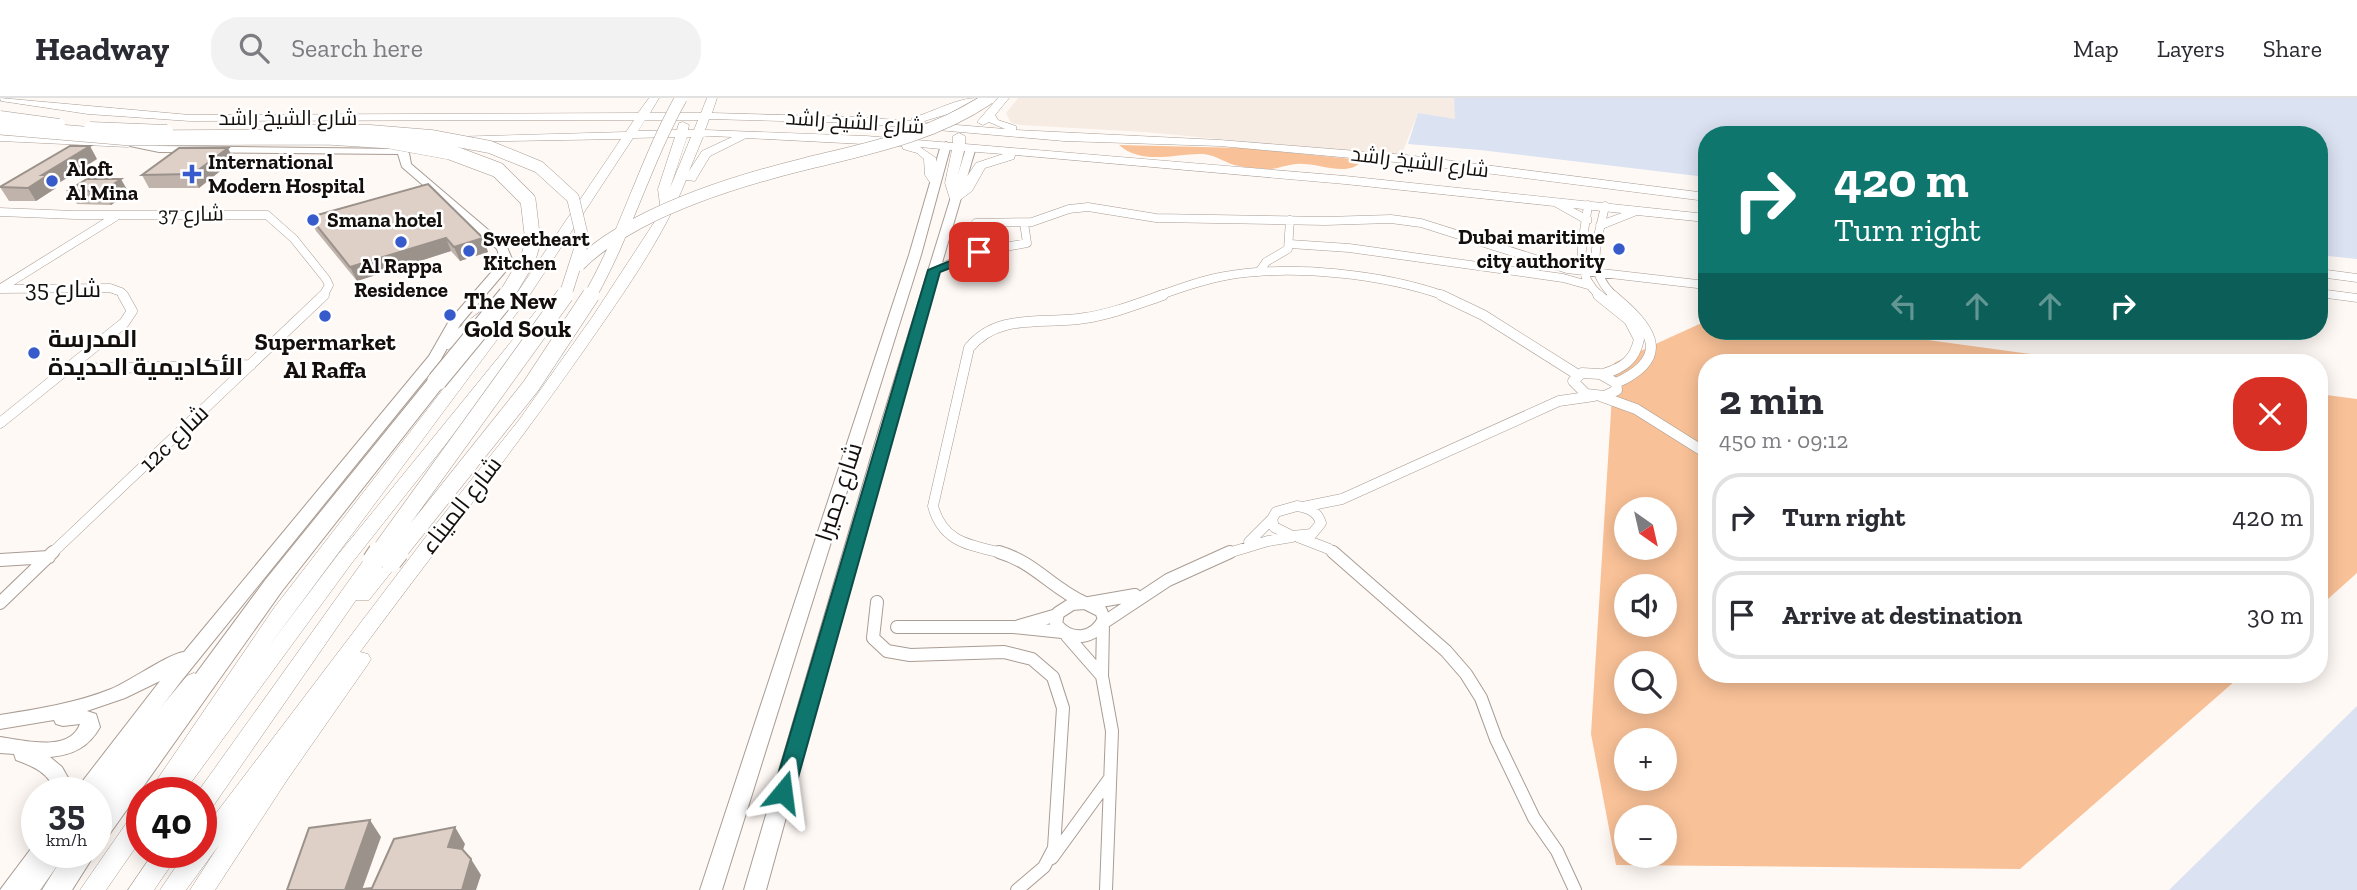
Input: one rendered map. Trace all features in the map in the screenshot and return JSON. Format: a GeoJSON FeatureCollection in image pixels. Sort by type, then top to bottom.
{"type":"FeatureCollection","features":[{"type":"Feature","properties":{"kind":"highway"},"geometry":{"type":"LineString","coordinates":[[0,127],[144,139],[376,139],[438,148],[490,167],[515,185],[530,206],[534,231],[531,252],[512,287],[344,494],[213,647],[112,806]]}},
{"type":"Feature","properties":{"kind":"highway"},"geometry":{"type":"LineString","coordinates":[[56,890],[71,868]]}},
{"type":"Feature","properties":{"kind":"main road","name":"شارع الشيخ راشد"},"geometry":{"type":"LineString","coordinates":[[1,98],[88,111],[214,119],[589,117],[635,125],[670,125]]}},
{"type":"Feature","properties":{"kind":"main road"},"geometry":{"type":"LineString","coordinates":[[170,777],[281,613],[471,368],[532,282],[654,98]]}},
{"type":"Feature","properties":{"kind":"main road"},"geometry":{"type":"LineString","coordinates":[[667,212],[663,187],[670,125],[668,98]]}},
{"type":"Feature","properties":{"kind":"main road"},"geometry":{"type":"LineString","coordinates":[[217,783],[306,658],[382,561],[508,413],[592,293],[615,250],[660,137],[681,98]]}},
{"type":"Feature","properties":{"kind":"main road","name":"شارع الميناء"},"geometry":{"type":"LineString","coordinates":[[172,890],[434,538],[525,423],[566,366],[667,212],[712,98]]}},
{"type":"Feature","properties":{"kind":"main road"},"geometry":{"type":"LineString","coordinates":[[720,98],[724,105],[742,111],[828,119]]}},
{"type":"Feature","properties":{"kind":"main road"},"geometry":{"type":"LineString","coordinates":[[895,123],[938,114],[974,98]]}},
{"type":"Feature","properties":{"kind":"main road","name":"شارع جميرا"},"geometry":{"type":"LineString","coordinates":[[962,138],[974,98]]}},
{"type":"Feature","properties":{"kind":"main road"},"geometry":{"type":"LineString","coordinates":[[981,98],[962,138],[950,178],[956,199],[968,188],[977,168],[988,161],[1010,156],[1063,155]]}},
{"type":"Feature","properties":{"kind":"main road"},"geometry":{"type":"LineString","coordinates":[[182,777],[344,560],[581,262],[646,219],[707,193],[910,137],[960,117],[989,98]]}},
{"type":"Feature","properties":{"kind":"main road","name":"شارع جميرا"},"geometry":{"type":"LineString","coordinates":[[962,138],[989,116],[1004,98]]}},
{"type":"Feature","properties":{"kind":"main road"},"geometry":{"type":"LineString","coordinates":[[589,117],[637,101]]}},
{"type":"Feature","properties":{"kind":"main road"},"geometry":{"type":"LineString","coordinates":[[0,107],[51,112],[88,111]]}},
{"type":"Feature","properties":{"kind":"main road"},"geometry":{"type":"LineString","coordinates":[[0,107],[116,122],[263,125],[446,118]]}},
{"type":"Feature","properties":{"kind":"main road"},"geometry":{"type":"LineString","coordinates":[[989,116],[992,121],[1004,127],[1063,138]]}},
{"type":"Feature","properties":{"kind":"main road"},"geometry":{"type":"LineString","coordinates":[[0,117],[128,130],[215,132],[341,129],[421,133],[467,141],[507,152],[540,168],[565,188],[580,213],[584,231],[580,263],[571,286],[382,561]]}},
{"type":"Feature","properties":{"kind":"main road","name":"شارع الشيخ راشد"},"geometry":{"type":"LineString","coordinates":[[0,138],[134,144],[445,140],[635,125],[856,120],[895,123],[962,138],[1063,155],[1588,205]]}},
{"type":"Feature","properties":{"kind":"main road"},"geometry":{"type":"LineString","coordinates":[[670,125],[799,124],[856,120]]}},
{"type":"Feature","properties":{"kind":"main road"},"geometry":{"type":"LineString","coordinates":[[445,140],[530,129],[635,125]]}},
{"type":"Feature","properties":{"kind":"main road","name":"شارع الشيخ راشد"},"geometry":{"type":"LineString","coordinates":[[701,125],[759,134],[866,139],[1063,138],[1220,143],[1420,160],[1698,196]]}},
{"type":"Feature","properties":{"kind":"main road"},"geometry":{"type":"LineString","coordinates":[[810,135],[862,131],[1071,144],[1117,140]]}},
{"type":"Feature","properties":{"kind":"main road"},"geometry":{"type":"LineString","coordinates":[[676,192],[688,181],[700,160],[710,151],[732,141],[759,134]]}},
{"type":"Feature","properties":{"kind":"main road"},"geometry":{"type":"LineString","coordinates":[[494,137],[589,142],[617,153]]}},
{"type":"Feature","properties":{"kind":"main road"},"geometry":{"type":"LineString","coordinates":[[866,139],[924,153],[932,161],[931,175],[935,181]]}},
{"type":"Feature","properties":{"kind":"main road"},"geometry":{"type":"LineString","coordinates":[[1331,152],[1582,191],[1603,203],[1698,217]]}},
{"type":"Feature","properties":{"kind":"main road"},"geometry":{"type":"LineString","coordinates":[[1588,205],[1634,197],[1698,204]]}},
{"type":"Feature","properties":{"kind":"main road"},"geometry":{"type":"LineString","coordinates":[[1529,199],[1571,210],[1586,220]]}},
{"type":"Feature","properties":{"kind":"main road"},"geometry":{"type":"LineString","coordinates":[[1602,225],[1617,217],[1648,211]]}},
{"type":"Feature","properties":{"kind":"main road"},"geometry":{"type":"LineString","coordinates":[[2328,274],[2357,278]]}},
{"type":"Feature","properties":{"kind":"main road"},"geometry":{"type":"LineString","coordinates":[[444,346],[478,317],[532,282]]}},
{"type":"Feature","properties":{"kind":"main road"},"geometry":{"type":"LineString","coordinates":[[2328,294],[2357,298]]}},
{"type":"Feature","properties":{"kind":"main road"},"geometry":{"type":"LineString","coordinates":[[202,890],[279,774],[386,624],[411,571]]}},
{"type":"Feature","properties":{"kind":"main road"},"geometry":{"type":"LineString","coordinates":[[112,780],[176,700],[213,647]]}},
{"type":"Feature","properties":{"kind":"main road"},"geometry":{"type":"LineString","coordinates":[[92,890],[126,843]]}},
{"type":"Feature","properties":{"kind":"main road"},"geometry":{"type":"LineString","coordinates":[[121,850],[126,845]]}},
{"type":"Feature","properties":{"kind":"main road"},"geometry":{"type":"LineString","coordinates":[[26,890],[43,868]]}},
{"type":"Feature","properties":{"kind":"main road"},"geometry":{"type":"LineString","coordinates":[[141,890],[157,868]]}},
{"type":"Feature","properties":{"kind":"street","name":"شارع جميرا"},"geometry":{"type":"LineString","coordinates":[[711,890],[915,255],[935,181],[962,138]]}},
{"type":"Feature","properties":{"kind":"street"},"geometry":{"type":"LineString","coordinates":[[97,777],[143,715],[213,647],[444,346],[454,324],[503,265],[505,253],[406,165],[402,152],[390,149],[159,149],[134,144]]}},
{"type":"Feature","properties":{"kind":"street","name":"شارع جميرا"},"geometry":{"type":"LineString","coordinates":[[755,890],[892,409],[956,199]]}},
{"type":"Feature","properties":{"kind":"street"},"geometry":{"type":"LineString","coordinates":[[1247,544],[1280,509],[1342,499],[1559,401],[1614,392],[1616,385],[1645,363],[1651,351],[1651,338],[1640,318],[1608,291],[1597,274],[1603,203]]}},
{"type":"Feature","properties":{"kind":"street"},"geometry":{"type":"LineString","coordinates":[[1588,205],[1583,272],[1588,285]]}},
{"type":"Feature","properties":{"kind":"street"},"geometry":{"type":"LineString","coordinates":[[976,223],[1024,223],[1088,206],[1156,218],[1391,219],[1414,221],[1583,272],[1698,284]]}},
{"type":"Feature","properties":{"kind":"street","name":"شارع 37"},"geometry":{"type":"LineString","coordinates":[[0,212],[106,215],[256,213]]}},
{"type":"Feature","properties":{"kind":"street","name":"12c شارع"},"geometry":{"type":"LineString","coordinates":[[0,603],[324,295],[329,285],[275,220],[256,213]]}},
{"type":"Feature","properties":{"kind":"street"},"geometry":{"type":"LineString","coordinates":[[85,234],[106,215]]}},
{"type":"Feature","properties":{"kind":"street"},"geometry":{"type":"LineString","coordinates":[[0,289],[117,215]]}},
{"type":"Feature","properties":{"kind":"street"},"geometry":{"type":"LineString","coordinates":[[1259,272],[1266,262],[1286,251],[1290,244],[1290,220]]}},
{"type":"Feature","properties":{"kind":"street"},"geometry":{"type":"LineString","coordinates":[[934,270],[970,255],[1027,243],[1024,223]]}},
{"type":"Feature","properties":{"kind":"street"},"geometry":{"type":"LineString","coordinates":[[1290,244],[1363,250],[1563,278],[1588,285],[1628,319],[1639,339],[1638,349],[1629,362],[1603,374],[1576,379],[1559,401]]}},
{"type":"Feature","properties":{"kind":"street"},"geometry":{"type":"LineString","coordinates":[[16,289],[40,266]]}},
{"type":"Feature","properties":{"kind":"street"},"geometry":{"type":"LineString","coordinates":[[1106,890],[1111,721],[1102,676],[1101,611],[1052,584],[1039,570],[1021,559],[958,541],[944,531],[935,519],[933,506],[971,344],[985,332],[1006,324],[1088,318],[1217,278],[1259,272],[1395,283],[1430,290],[1460,303],[1576,379],[1583,393],[1636,409],[1698,448]]}},
{"type":"Feature","properties":{"kind":"street","name":"شارع 35"},"geometry":{"type":"LineString","coordinates":[[0,289],[104,287],[119,290],[132,311],[128,319],[71,366]]}},
{"type":"Feature","properties":{"kind":"street"},"geometry":{"type":"LineString","coordinates":[[0,423],[71,366],[249,367]]}},
{"type":"Feature","properties":{"kind":"street"},"geometry":{"type":"LineString","coordinates":[[1603,374],[1636,409]]}},
{"type":"Feature","properties":{"kind":"street"},"geometry":{"type":"LineString","coordinates":[[897,627],[1013,627],[1085,636],[1096,632],[1141,594],[1247,544],[1312,534],[1342,499]]}},
{"type":"Feature","properties":{"kind":"street"},"geometry":{"type":"LineString","coordinates":[[1303,507],[1316,513],[1329,549]]}},
{"type":"Feature","properties":{"kind":"street"},"geometry":{"type":"LineString","coordinates":[[1272,519],[1277,530],[1329,549],[1446,651],[1466,674],[1482,698],[1496,739],[1534,818],[1558,851],[1575,890]]}},
{"type":"Feature","properties":{"kind":"street"},"geometry":{"type":"LineString","coordinates":[[0,560],[45,561]]}},
{"type":"Feature","properties":{"kind":"street"},"geometry":{"type":"LineString","coordinates":[[0,565],[45,561]]}},
{"type":"Feature","properties":{"kind":"street"},"geometry":{"type":"LineString","coordinates":[[1052,584],[1056,624],[1102,676]]}},
{"type":"Feature","properties":{"kind":"street"},"geometry":{"type":"LineString","coordinates":[[1013,627],[1057,614],[1072,604],[1141,594]]}},
{"type":"Feature","properties":{"kind":"street"},"geometry":{"type":"LineString","coordinates":[[877,602],[873,638],[884,651],[906,656],[981,650],[1004,651],[1035,662],[1055,682],[1063,708],[1056,830],[1051,859]]}},
{"type":"Feature","properties":{"kind":"street"},"geometry":{"type":"LineString","coordinates":[[0,722],[53,713],[117,695],[213,647]]}},
{"type":"Feature","properties":{"kind":"street"},"geometry":{"type":"LineString","coordinates":[[0,729],[79,716],[89,719],[90,722],[83,737],[61,749],[47,751],[0,745]]}},
{"type":"Feature","properties":{"kind":"street"},"geometry":{"type":"LineString","coordinates":[[0,752],[45,762],[58,777]]}},
{"type":"Feature","properties":{"kind":"street"},"geometry":{"type":"LineString","coordinates":[[1017,890],[1051,859],[1111,775]]}},
{"type":"Feature","properties":{"kind":"street"},"geometry":{"type":"LineString","coordinates":[[11,890],[28,868]]}},
{"type":"Feature","properties":{"kind":"shaded area"},"geometry":{"type":"Polygon","coordinates":[[[1018,98],[1454,98],[1456,120],[1418,113],[1401,156],[1144,132],[1020,125],[1011,123],[1006,113],[1018,98]]]}},
{"type":"Feature","properties":{"kind":"shaded area"},"geometry":{"type":"Polygon","coordinates":[[[1119,145],[1242,148],[1352,159],[1360,163],[1348,169],[1299,164],[1259,169],[1234,165],[1203,154],[1149,157],[1128,151],[1119,145]]]}},
{"type":"Feature","properties":{"kind":"shaded area"},"geometry":{"type":"Polygon","coordinates":[[[1698,325],[1698,340],[1928,340],[2031,354],[1698,354],[1698,683],[2233,683],[2020,869],[1677,866],[1677,805],[1614,805],[1614,855],[1591,734],[1614,363],[1698,325]]]}},
{"type":"Feature","properties":{"kind":"shaded area"},"geometry":{"type":"Polygon","coordinates":[[[2328,395],[2357,399],[2357,573],[2328,599],[2328,395]]]}},
{"type":"Feature","properties":{"kind":"water"},"geometry":{"type":"Polygon","coordinates":[[[1454,98],[2357,98],[2357,259],[2328,256],[2328,126],[1698,126],[1698,176],[1408,144],[1418,113],[1455,119],[1454,98]]]}},
{"type":"Feature","properties":{"kind":"water"},"geometry":{"type":"Polygon","coordinates":[[[2357,706],[2357,890],[2169,890],[2357,706]]]}},
{"type":"Feature","properties":{"kind":"building"},"geometry":{"type":"Polygon","coordinates":[[[70,146],[90,146],[42,175],[48,175],[28,188],[0,187],[70,146]]]}},
{"type":"Feature","properties":{"kind":"building"},"geometry":{"type":"Polygon","coordinates":[[[179,148],[228,148],[193,174],[142,175],[179,148]]]}},
{"type":"Feature","properties":{"kind":"building"},"geometry":{"type":"Polygon","coordinates":[[[87,179],[121,179],[103,191],[69,190],[87,179]]]}},
{"type":"Feature","properties":{"kind":"building","name":"Al Rappa Residence"},"geometry":{"type":"Polygon","coordinates":[[[428,184],[483,238],[454,247],[446,238],[350,267],[310,217],[428,184]]]}},
{"type":"Feature","properties":{"kind":"building"},"geometry":{"type":"Polygon","coordinates":[[[370,820],[345,890],[287,890],[309,828],[370,820]]]}},
{"type":"Feature","properties":{"kind":"building"},"geometry":{"type":"Polygon","coordinates":[[[455,827],[448,847],[462,849],[471,859],[462,890],[354,890],[372,888],[394,839],[455,827]]]}},
{"type":"Feature","properties":{"kind":"place","name":"International Modern Hospital"},"geometry":{"type":"Point","coordinates":[192,174]}},
{"type":"Feature","properties":{"kind":"place","name":"Aloft Al Mina"},"geometry":{"type":"Point","coordinates":[52,181]}},
{"type":"Feature","properties":{"kind":"place","name":"Smana hotel"},"geometry":{"type":"Point","coordinates":[313,220]}},
{"type":"Feature","properties":{"kind":"place","name":"Al Rappa Residence"},"geometry":{"type":"Point","coordinates":[401,242]}},
{"type":"Feature","properties":{"kind":"place","name":"Dubai maritime city authority"},"geometry":{"type":"Point","coordinates":[1619,249]}},
{"type":"Feature","properties":{"kind":"place","name":"Sweetheart Kitchen"},"geometry":{"type":"Point","coordinates":[469,251]}},
{"type":"Feature","properties":{"kind":"place","name":"The New Gold Souk"},"geometry":{"type":"Point","coordinates":[450,315]}},
{"type":"Feature","properties":{"kind":"place","name":"Supermarket Al Raffa"},"geometry":{"type":"Point","coordinates":[325,316]}},
{"type":"Feature","properties":{"kind":"place","name":"المدرسة الأكاديمية الحديدة"},"geometry":{"type":"Point","coordinates":[34,353]}},
{"type":"Feature","properties":{"kind":"route"},"geometry":{"type":"LineString","coordinates":[[783,792],[934,270],[979,252]]}}]}
